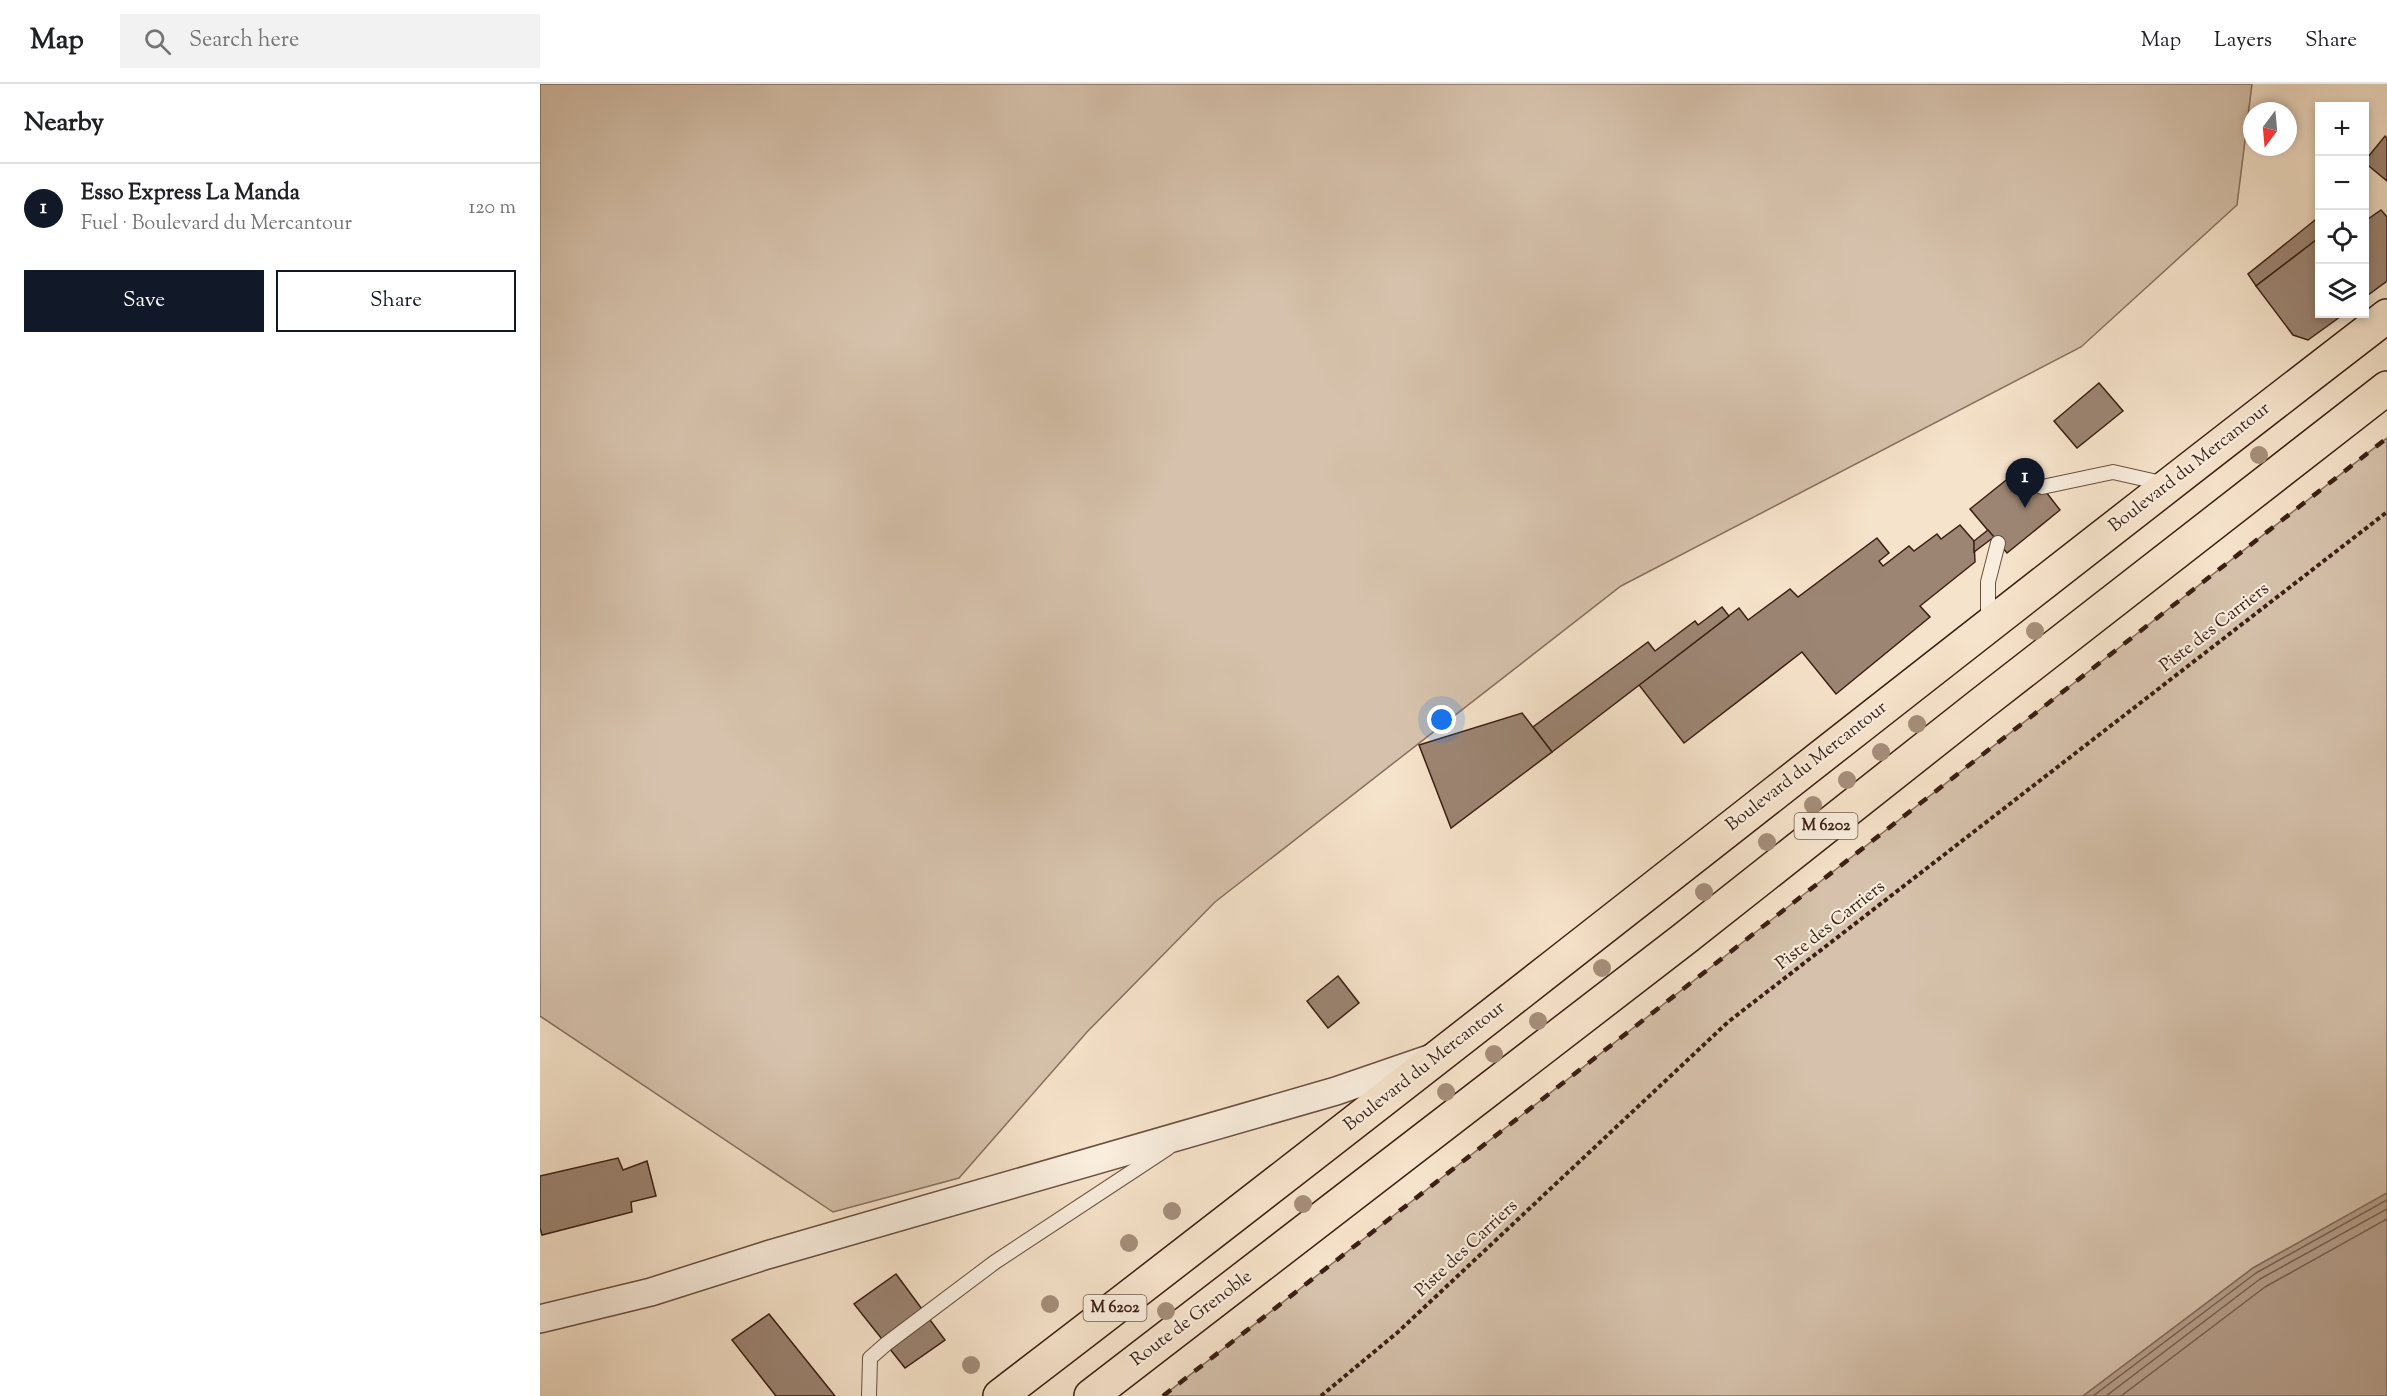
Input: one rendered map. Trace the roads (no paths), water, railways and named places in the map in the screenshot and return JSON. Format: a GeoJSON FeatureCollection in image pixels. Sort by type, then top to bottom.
{"type":"FeatureCollection","features":[{"type":"Feature","properties":{"kind":"main road","name":"Boulevard du Mercantour"},"geometry":{"type":"LineString","coordinates":[[1000,1396],[1230,1221],[1988,625],[2387,316]]}},
{"type":"Feature","properties":{"kind":"main road","name":"Route de Grenoble"},"geometry":{"type":"LineString","coordinates":[[1091,1396],[1265,1264],[2387,388]]}},
{"type":"Feature","properties":{"kind":"street"},"geometry":{"type":"LineString","coordinates":[[540,1319],[651,1292],[767,1255],[1336,1091],[1438,1056]]}},
{"type":"Feature","properties":{"kind":"lane"},"geometry":{"type":"LineString","coordinates":[[2042,487],[2113,472],[2168,485]]}},
{"type":"Feature","properties":{"kind":"lane"},"geometry":{"type":"LineString","coordinates":[[1988,625],[1988,582],[1998,543]]}},
{"type":"Feature","properties":{"kind":"lane"},"geometry":{"type":"LineString","coordinates":[[869,1396],[870,1358],[886,1344],[994,1262],[1193,1132]]}},
{"type":"Feature","properties":{"kind":"water"},"geometry":{"type":"Polygon","coordinates":[[[2387,1193],[2387,1396],[2083,1396],[2253,1268],[2387,1193]]]}},
{"type":"Feature","properties":{"kind":"railway"},"geometry":{"type":"LineString","coordinates":[[1163,1396],[2387,438]]}},
{"type":"Feature","properties":{"kind":"place","name":"Esso Express La Manda"},"geometry":{"type":"Point","coordinates":[2025,508]}}]}
